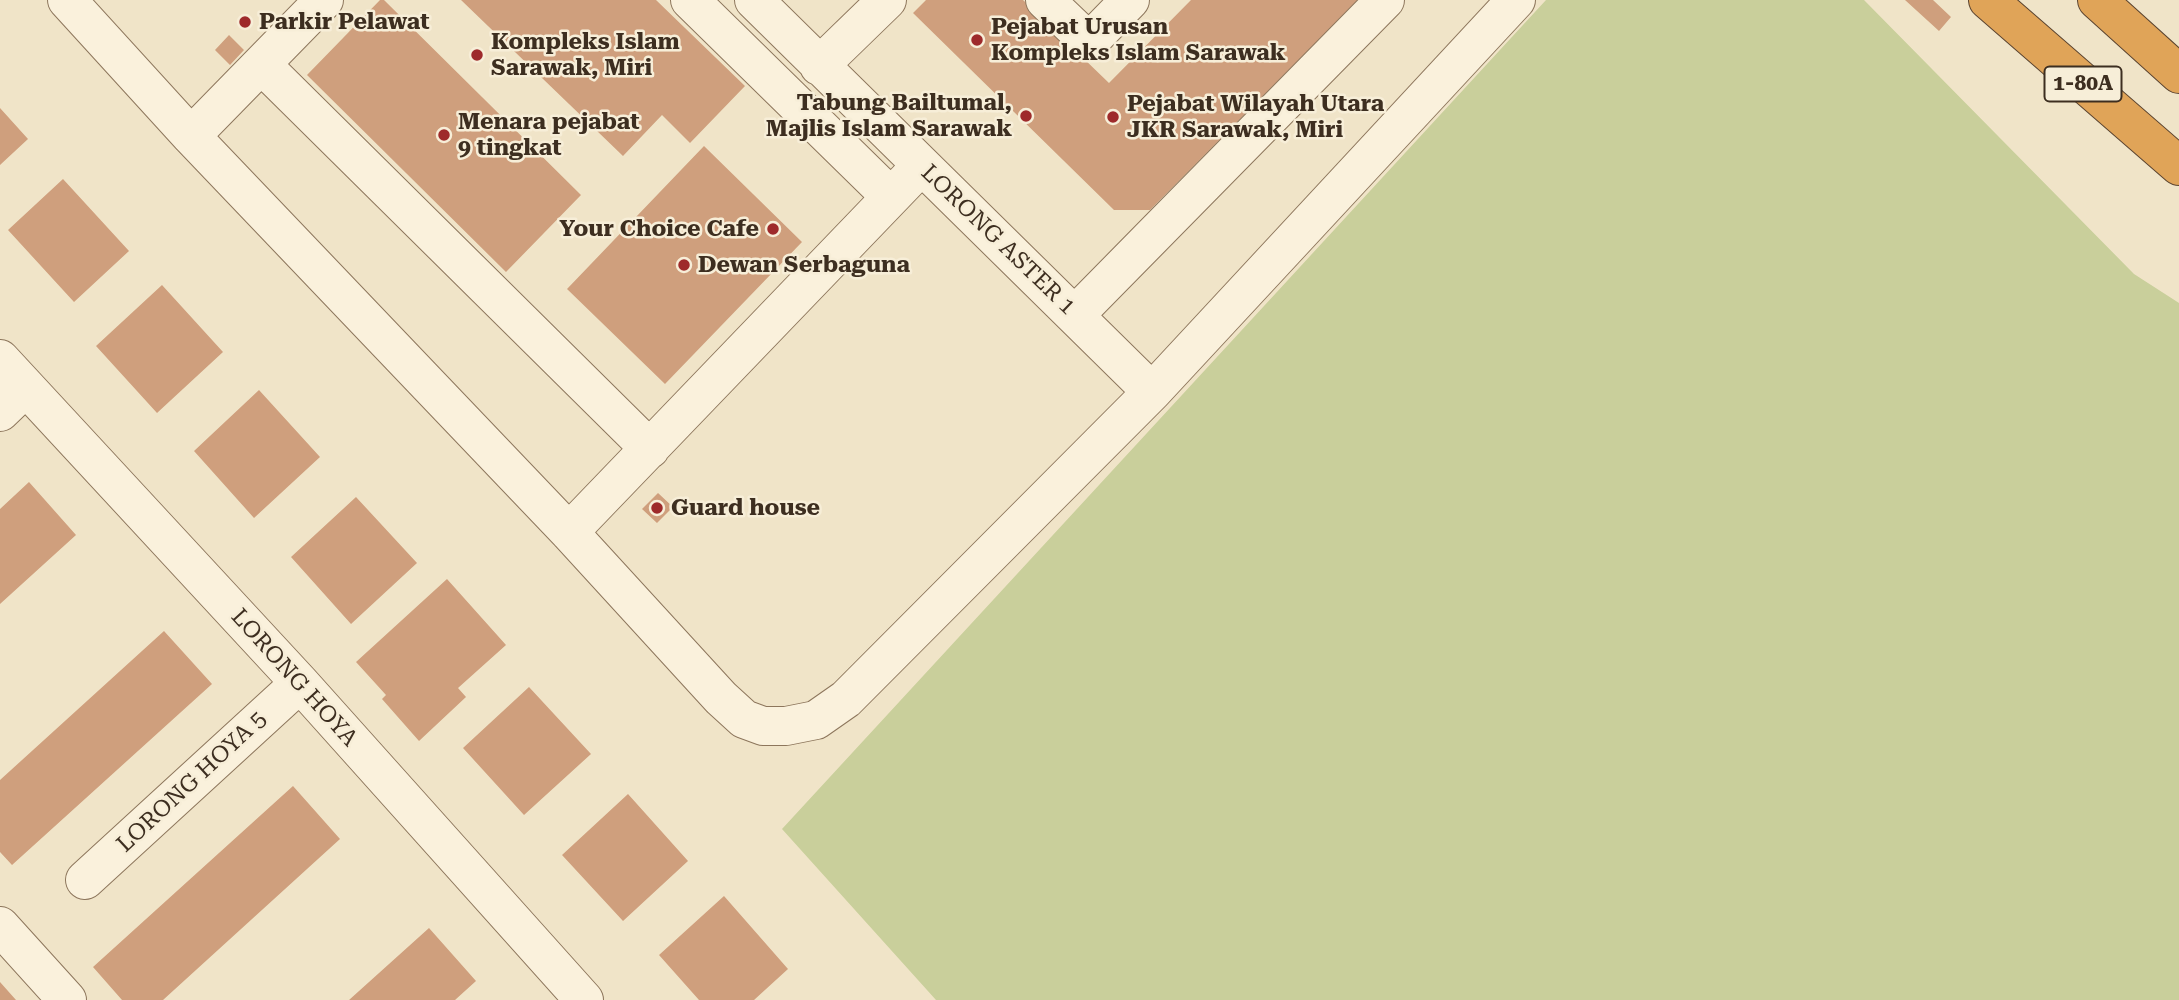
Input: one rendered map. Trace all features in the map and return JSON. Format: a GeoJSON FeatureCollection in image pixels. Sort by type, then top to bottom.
{"type":"FeatureCollection","features":[{"type":"Feature","properties":{"kind":"highway","name":"1-80A"},"geometry":{"type":"LineString","coordinates":[[1988,0],[2179,166]]}},
{"type":"Feature","properties":{"kind":"highway"},"geometry":{"type":"LineString","coordinates":[[2097,0],[2179,74]]}},
{"type":"Feature","properties":{"kind":"street"},"geometry":{"type":"LineString","coordinates":[[67,0],[191,136],[569,532],[721,698],[744,719],[763,726],[786,726],[816,720],[846,699],[1152,392],[1516,0]]}},
{"type":"Feature","properties":{"kind":"street"},"geometry":{"type":"LineString","coordinates":[[191,136],[324,0]]}},
{"type":"Feature","properties":{"kind":"street"},"geometry":{"type":"LineString","coordinates":[[690,0],[891,197]]}},
{"type":"Feature","properties":{"kind":"street","name":"LORONG ASTER 1"},"geometry":{"type":"LineString","coordinates":[[754,0],[1152,392]]}},
{"type":"Feature","properties":{"kind":"street"},"geometry":{"type":"LineString","coordinates":[[819,66],[887,0]]}},
{"type":"Feature","properties":{"kind":"street"},"geometry":{"type":"LineString","coordinates":[[1045,0],[1089,42],[1130,0]]}},
{"type":"Feature","properties":{"kind":"street"},"geometry":{"type":"LineString","coordinates":[[1075,315],[1385,0]]}},
{"type":"Feature","properties":{"kind":"street"},"geometry":{"type":"LineString","coordinates":[[262,65],[650,449]]}},
{"type":"Feature","properties":{"kind":"street"},"geometry":{"type":"LineString","coordinates":[[569,532],[921,166]]}},
{"type":"Feature","properties":{"kind":"street","name":"LORONG HOYA"},"geometry":{"type":"LineString","coordinates":[[0,359],[13,400],[300,683],[567,994]]}},
{"type":"Feature","properties":{"kind":"street","name":"LORONG HOYA 5"},"geometry":{"type":"LineString","coordinates":[[85,880],[300,683]]}},
{"type":"Feature","properties":{"kind":"street"},"geometry":{"type":"LineString","coordinates":[[0,926],[67,1000]]}},
{"type":"Feature","properties":{"kind":"green space"},"geometry":{"type":"Polygon","coordinates":[[[1546,0],[1864,0],[2134,274],[2179,303],[2179,1000],[936,1000],[782,829],[1546,0]]]}},
{"type":"Feature","properties":{"kind":"building","name":"Menara pejabat 9 tingkat"},"geometry":{"type":"Polygon","coordinates":[[[380,0],[384,0],[581,195],[506,272],[307,75],[380,0]]]}},
{"type":"Feature","properties":{"kind":"building"},"geometry":{"type":"Polygon","coordinates":[[[461,0],[656,0],[745,86],[690,143],[662,115],[623,156],[461,0]]]}},
{"type":"Feature","properties":{"kind":"building"},"geometry":{"type":"Polygon","coordinates":[[[926,0],[1023,0],[1109,83],[1191,0],[1358,0],[1150,210],[1114,210],[913,13],[926,0]]]}},
{"type":"Feature","properties":{"kind":"building"},"geometry":{"type":"Polygon","coordinates":[[[1905,0],[1933,0],[1951,17],[1939,31],[1905,0]]]}},
{"type":"Feature","properties":{"kind":"building"},"geometry":{"type":"Polygon","coordinates":[[[229,35],[244,50],[230,65],[215,50],[229,35]]]}},
{"type":"Feature","properties":{"kind":"building"},"geometry":{"type":"Polygon","coordinates":[[[0,108],[28,139],[0,165],[0,108]]]}},
{"type":"Feature","properties":{"kind":"building","name":"Dewan Serbaguna"},"geometry":{"type":"Polygon","coordinates":[[[704,146],[802,242],[665,384],[567,289],[704,146]]]}},
{"type":"Feature","properties":{"kind":"building"},"geometry":{"type":"Polygon","coordinates":[[[63,179],[129,251],[74,302],[8,230],[63,179]]]}},
{"type":"Feature","properties":{"kind":"building"},"geometry":{"type":"Polygon","coordinates":[[[162,285],[223,352],[157,413],[96,346],[162,285]]]}},
{"type":"Feature","properties":{"kind":"building"},"geometry":{"type":"Polygon","coordinates":[[[259,390],[320,457],[254,518],[194,451],[259,390]]]}},
{"type":"Feature","properties":{"kind":"building"},"geometry":{"type":"Polygon","coordinates":[[[29,482],[76,535],[0,604],[0,509],[29,482]]]}},
{"type":"Feature","properties":{"kind":"building","name":"Guard house"},"geometry":{"type":"Polygon","coordinates":[[[658,493],[673,507],[657,523],[642,509],[658,493]]]}},
{"type":"Feature","properties":{"kind":"building"},"geometry":{"type":"Polygon","coordinates":[[[356,497],[417,563],[351,624],[291,557],[356,497]]]}},
{"type":"Feature","properties":{"kind":"building"},"geometry":{"type":"Polygon","coordinates":[[[447,579],[506,645],[458,688],[466,697],[419,741],[382,699],[386,695],[356,662],[447,579]]]}},
{"type":"Feature","properties":{"kind":"building"},"geometry":{"type":"Polygon","coordinates":[[[164,631],[212,684],[12,865],[0,852],[0,780],[164,631]]]}},
{"type":"Feature","properties":{"kind":"building"},"geometry":{"type":"Polygon","coordinates":[[[529,687],[591,754],[524,815],[463,748],[529,687]]]}},
{"type":"Feature","properties":{"kind":"building"},"geometry":{"type":"Polygon","coordinates":[[[293,786],[340,839],[163,1000],[122,1000],[93,967],[293,786]]]}},
{"type":"Feature","properties":{"kind":"building"},"geometry":{"type":"Polygon","coordinates":[[[628,794],[688,861],[623,921],[562,855],[628,794]]]}},
{"type":"Feature","properties":{"kind":"building"},"geometry":{"type":"Polygon","coordinates":[[[724,896],[788,969],[754,1000],[699,1000],[659,955],[724,896]]]}},
{"type":"Feature","properties":{"kind":"building"},"geometry":{"type":"Polygon","coordinates":[[[429,928],[476,981],[455,1000],[349,1000],[429,928]]]}},
{"type":"Feature","properties":{"kind":"building"},"geometry":{"type":"Polygon","coordinates":[[[0,982],[16,1000],[0,1000],[0,982]]]}},
{"type":"Feature","properties":{"kind":"place","name":"Parkir Pelawat"},"geometry":{"type":"Point","coordinates":[245,22]}},
{"type":"Feature","properties":{"kind":"place","name":"Pejabat Urusan Kompleks Islam Sarawak"},"geometry":{"type":"Point","coordinates":[977,40]}},
{"type":"Feature","properties":{"kind":"place","name":"Kompleks Islam Sarawak, Miri"},"geometry":{"type":"Point","coordinates":[477,55]}},
{"type":"Feature","properties":{"kind":"place","name":"Tabung Bailtumal, Majlis Islam Sarawak"},"geometry":{"type":"Point","coordinates":[1026,116]}},
{"type":"Feature","properties":{"kind":"place","name":"Pejabat Wilayah Utara JKR Sarawak, Miri"},"geometry":{"type":"Point","coordinates":[1113,117]}},
{"type":"Feature","properties":{"kind":"place","name":"Menara pejabat 9 tingkat"},"geometry":{"type":"Point","coordinates":[444,135]}},
{"type":"Feature","properties":{"kind":"place","name":"Your Choice Cafe"},"geometry":{"type":"Point","coordinates":[773,229]}},
{"type":"Feature","properties":{"kind":"place","name":"Dewan Serbaguna"},"geometry":{"type":"Point","coordinates":[684,265]}},
{"type":"Feature","properties":{"kind":"place","name":"Guard house"},"geometry":{"type":"Point","coordinates":[657,508]}}]}
